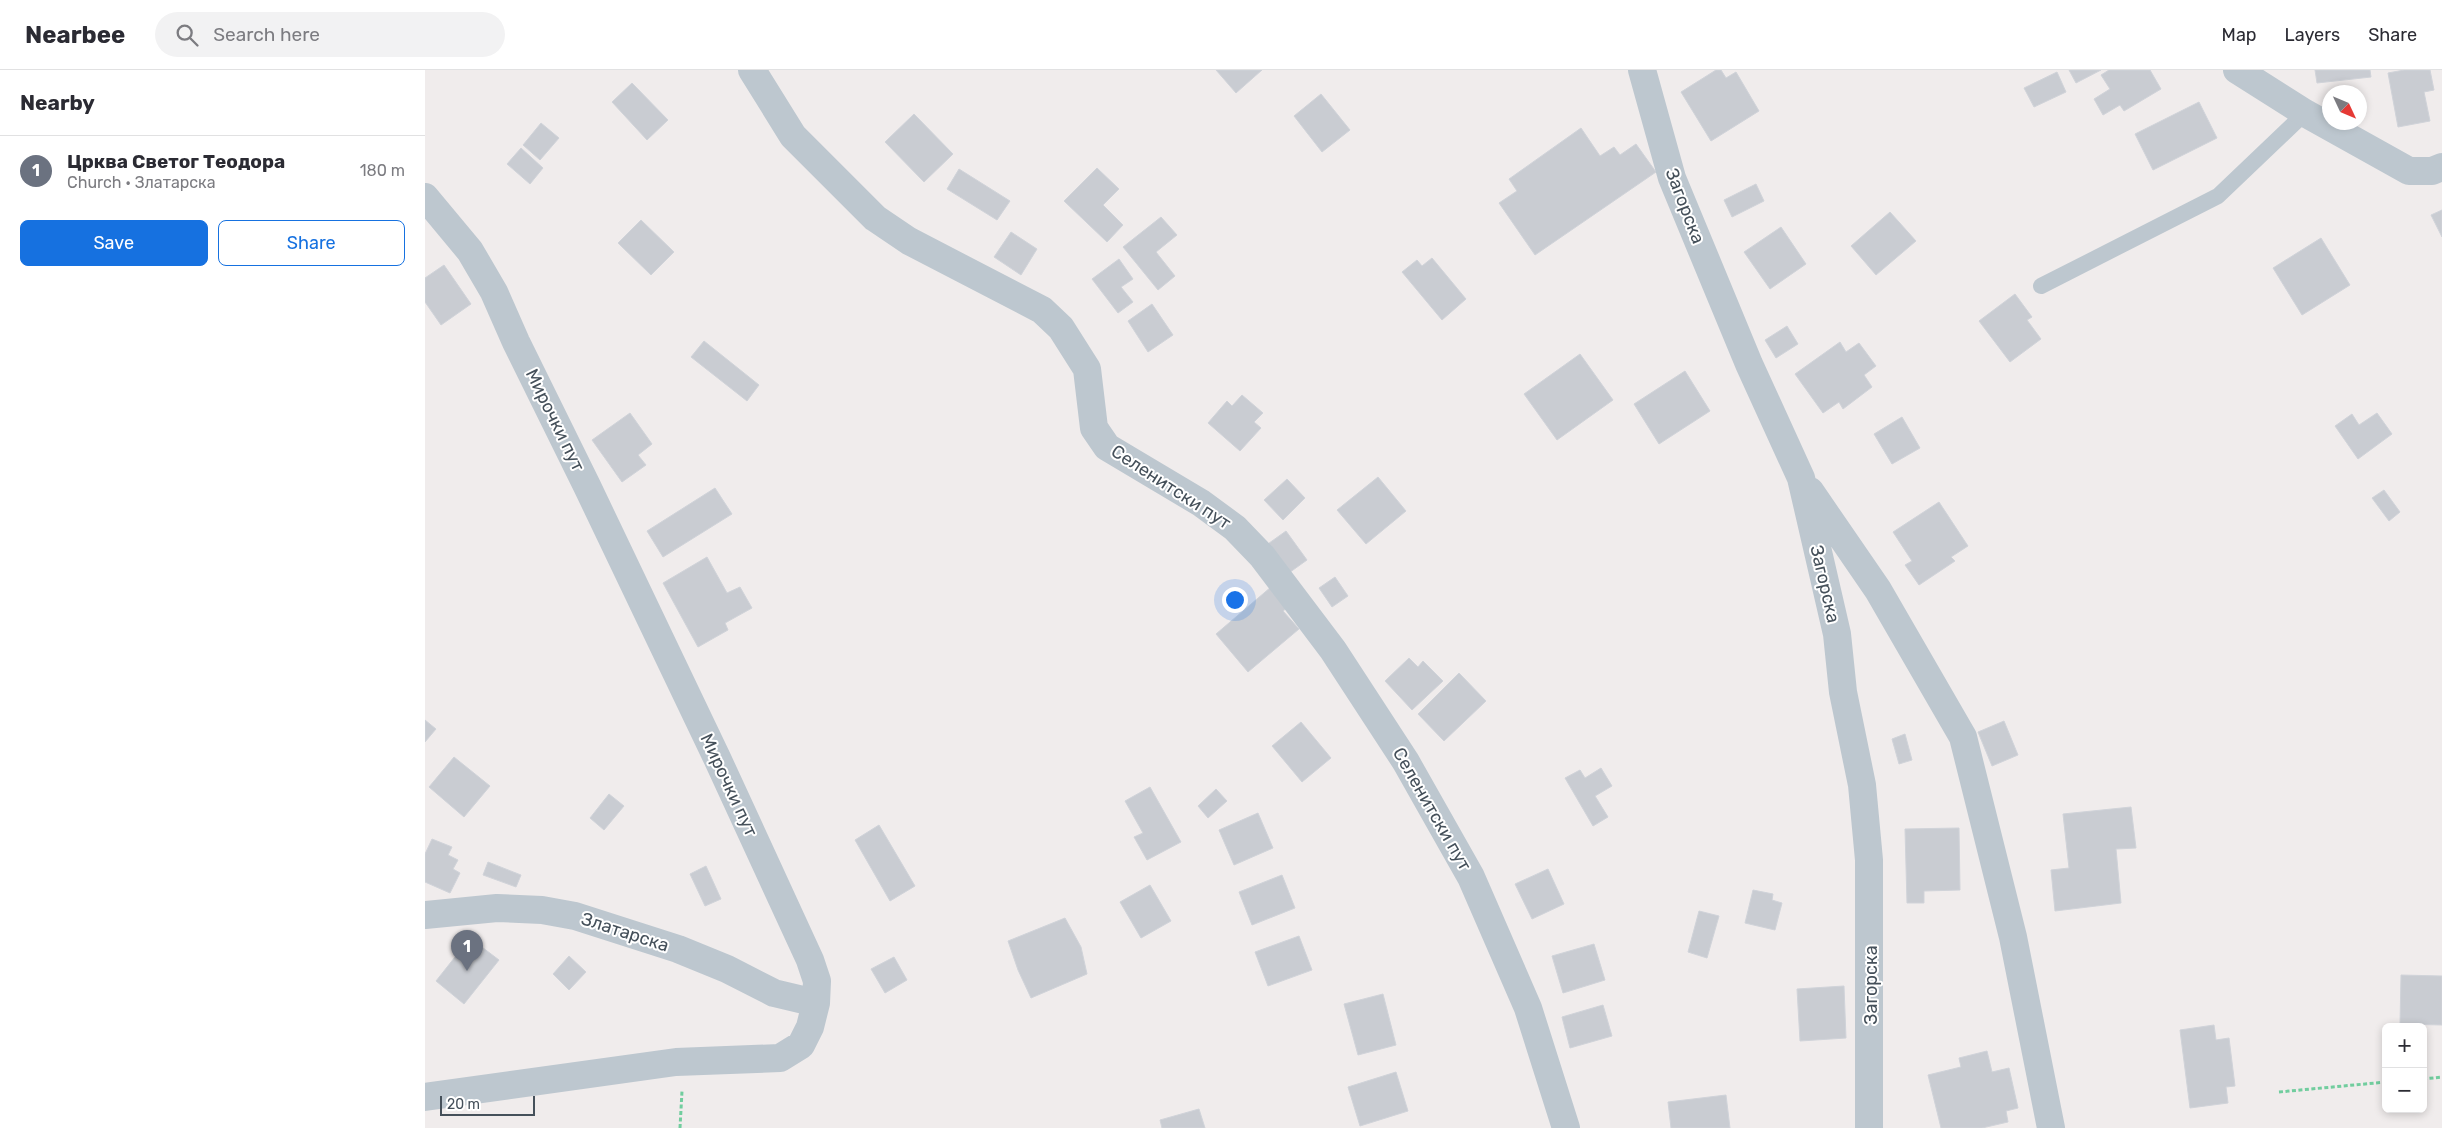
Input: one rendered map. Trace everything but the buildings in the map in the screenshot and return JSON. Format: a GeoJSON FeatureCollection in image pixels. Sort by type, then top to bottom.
{"type":"FeatureCollection","features":[{"type":"Feature","properties":{"kind":"street","name":"Селенитски пут"},"geometry":{"type":"LineString","coordinates":[[752,70],[793,136],[875,218],[909,241],[1042,310],[1061,328],[1087,369],[1094,428],[1107,447],[1201,504],[1235,528],[1262,556],[1338,658],[1406,762],[1471,877],[1528,1008],[1566,1128]]}},
{"type":"Feature","properties":{"kind":"street","name":"Загорска"},"geometry":{"type":"LineString","coordinates":[[1641,70],[1672,178],[1749,364],[1801,478],[1837,634],[1843,692],[1862,784],[1869,860],[1871,928],[1869,1128]]}},
{"type":"Feature","properties":{"kind":"street"},"geometry":{"type":"LineString","coordinates":[[2237,70],[2305,114],[2409,171],[2432,171],[2442,167]]}},
{"type":"Feature","properties":{"kind":"street","name":"Мирочки пут"},"geometry":{"type":"LineString","coordinates":[[425,197],[470,251],[494,292],[516,342],[717,758],[810,960],[817,981],[816,1003],[810,1027],[801,1046],[780,1058],[676,1062],[425,1097]]}},
{"type":"Feature","properties":{"kind":"street"},"geometry":{"type":"LineString","coordinates":[[1801,478],[1878,590],[1963,737],[2013,937],[2051,1128]]}},
{"type":"Feature","properties":{"kind":"street","name":"Златарска"},"geometry":{"type":"LineString","coordinates":[[425,914],[497,908],[542,910],[575,916],[677,949],[727,970],[774,993],[816,1003]]}},
{"type":"Feature","properties":{"kind":"lane"},"geometry":{"type":"LineString","coordinates":[[2041,286],[2218,196],[2305,114]]}},
{"type":"Feature","properties":{"kind":"path"},"geometry":{"type":"LineString","coordinates":[[2427,1079],[2442,1077]]}},
{"type":"Feature","properties":{"kind":"path"},"geometry":{"type":"LineString","coordinates":[[2279,1092],[2382,1082]]}},
{"type":"Feature","properties":{"kind":"place","name":"Црква Светог Теодора"},"geometry":{"type":"Point","coordinates":[467,971]}}]}
